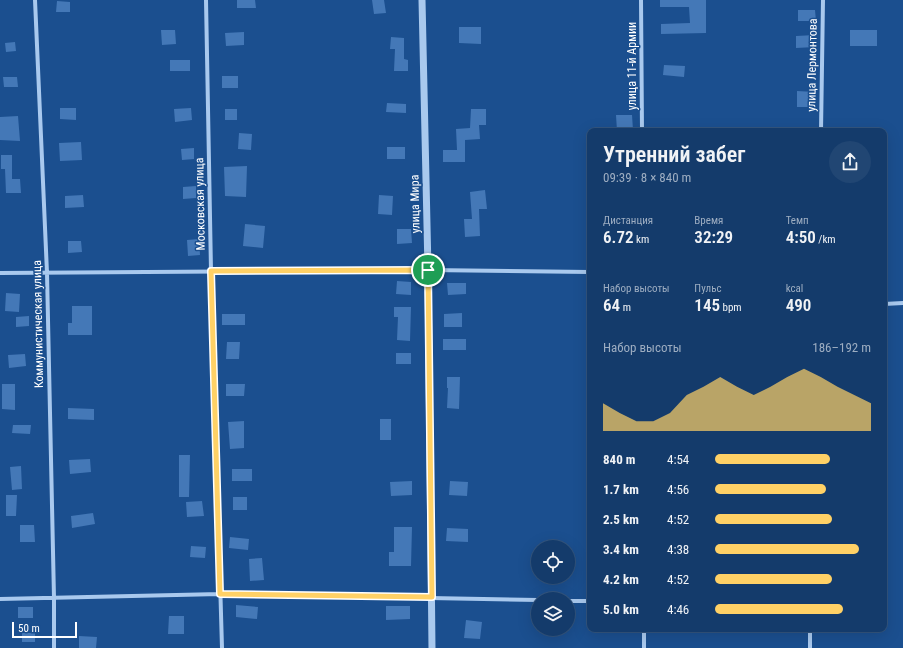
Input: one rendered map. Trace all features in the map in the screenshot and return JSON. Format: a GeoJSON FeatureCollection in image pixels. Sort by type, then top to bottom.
{"type":"FeatureCollection","features":[{"type":"Feature","properties":{"kind":"street","name":"Коммунистическая улица"},"geometry":{"type":"LineString","coordinates":[[35,0],[47,273],[54,648]]}},
{"type":"Feature","properties":{"kind":"street","name":"Московская улица"},"geometry":{"type":"LineString","coordinates":[[206,0],[211,271],[222,648]]}},
{"type":"Feature","properties":{"kind":"street","name":"улица Мира"},"geometry":{"type":"LineString","coordinates":[[422,0],[428,270],[432,648]]}},
{"type":"Feature","properties":{"kind":"street","name":"улица 11-й Армии"},"geometry":{"type":"LineString","coordinates":[[641,0],[642,128]]}},
{"type":"Feature","properties":{"kind":"street","name":"улица Лермонтова"},"geometry":{"type":"LineString","coordinates":[[821,128],[823,0]]}},
{"type":"Feature","properties":{"kind":"street"},"geometry":{"type":"LineString","coordinates":[[0,273],[428,270],[587,272]]}},
{"type":"Feature","properties":{"kind":"street"},"geometry":{"type":"LineString","coordinates":[[887,304],[903,303]]}},
{"type":"Feature","properties":{"kind":"street"},"geometry":{"type":"LineString","coordinates":[[0,599],[220,594],[531,600]]}},
{"type":"Feature","properties":{"kind":"street"},"geometry":{"type":"LineString","coordinates":[[575,600],[587,601]]}},
{"type":"Feature","properties":{"kind":"street"},"geometry":{"type":"LineString","coordinates":[[644,632],[644,648]]}},
{"type":"Feature","properties":{"kind":"street"},"geometry":{"type":"LineString","coordinates":[[810,632],[810,648]]}},
{"type":"Feature","properties":{"kind":"building"},"geometry":{"type":"Polygon","coordinates":[[[237,0],[255,0],[256,8],[237,8],[237,0]]]}},
{"type":"Feature","properties":{"kind":"building"},"geometry":{"type":"Polygon","coordinates":[[[372,0],[384,0],[386,13],[374,14],[372,0]]]}},
{"type":"Feature","properties":{"kind":"building"},"geometry":{"type":"Polygon","coordinates":[[[660,0],[706,0],[706,33],[661,34],[661,24],[690,23],[689,7],[660,7],[660,0]]]}},
{"type":"Feature","properties":{"kind":"building"},"geometry":{"type":"Polygon","coordinates":[[[57,1],[70,2],[70,12],[56,12],[57,1]]]}},
{"type":"Feature","properties":{"kind":"building"},"geometry":{"type":"Polygon","coordinates":[[[798,10],[815,10],[816,21],[798,21],[798,10]]]}},
{"type":"Feature","properties":{"kind":"building"},"geometry":{"type":"Polygon","coordinates":[[[459,27],[481,27],[481,44],[459,43],[459,27]]]}},
{"type":"Feature","properties":{"kind":"building"},"geometry":{"type":"Polygon","coordinates":[[[161,30],[175,30],[176,44],[162,45],[161,30]]]}},
{"type":"Feature","properties":{"kind":"building"},"geometry":{"type":"Polygon","coordinates":[[[850,30],[877,30],[877,46],[850,46],[850,30]]]}},
{"type":"Feature","properties":{"kind":"building"},"geometry":{"type":"Polygon","coordinates":[[[244,32],[244,45],[226,46],[225,33],[244,32]]]}},
{"type":"Feature","properties":{"kind":"building"},"geometry":{"type":"Polygon","coordinates":[[[815,35],[815,47],[796,48],[796,36],[815,35]]]}},
{"type":"Feature","properties":{"kind":"building"},"geometry":{"type":"Polygon","coordinates":[[[391,37],[404,38],[404,59],[408,60],[408,71],[394,71],[395,49],[390,49],[391,37]]]}},
{"type":"Feature","properties":{"kind":"building"},"geometry":{"type":"Polygon","coordinates":[[[15,42],[16,51],[6,52],[5,43],[15,42]]]}},
{"type":"Feature","properties":{"kind":"building"},"geometry":{"type":"Polygon","coordinates":[[[170,60],[190,60],[190,71],[170,71],[170,60]]]}},
{"type":"Feature","properties":{"kind":"building"},"geometry":{"type":"Polygon","coordinates":[[[664,65],[685,66],[684,77],[663,75],[664,65]]]}},
{"type":"Feature","properties":{"kind":"building"},"geometry":{"type":"Polygon","coordinates":[[[222,76],[238,76],[238,88],[222,88],[222,76]]]}},
{"type":"Feature","properties":{"kind":"building"},"geometry":{"type":"Polygon","coordinates":[[[3,77],[17,77],[18,87],[4,87],[3,77]]]}},
{"type":"Feature","properties":{"kind":"building"},"geometry":{"type":"Polygon","coordinates":[[[797,91],[815,92],[815,107],[797,107],[797,91]]]}},
{"type":"Feature","properties":{"kind":"building"},"geometry":{"type":"Polygon","coordinates":[[[387,103],[406,104],[406,113],[386,112],[387,103]]]}},
{"type":"Feature","properties":{"kind":"building"},"geometry":{"type":"Polygon","coordinates":[[[60,108],[76,108],[76,120],[60,119],[60,108]]]}},
{"type":"Feature","properties":{"kind":"building"},"geometry":{"type":"Polygon","coordinates":[[[191,108],[192,120],[175,122],[174,109],[191,108]]]}},
{"type":"Feature","properties":{"kind":"building"},"geometry":{"type":"Polygon","coordinates":[[[225,109],[237,109],[237,120],[225,120],[225,109]]]}},
{"type":"Feature","properties":{"kind":"building"},"geometry":{"type":"Polygon","coordinates":[[[471,109],[486,109],[486,125],[479,125],[480,139],[465,140],[465,162],[443,162],[443,150],[457,150],[456,129],[470,128],[471,109]]]}},
{"type":"Feature","properties":{"kind":"building"},"geometry":{"type":"Polygon","coordinates":[[[616,115],[632,115],[633,128],[617,128],[616,115]]]}},
{"type":"Feature","properties":{"kind":"building"},"geometry":{"type":"Polygon","coordinates":[[[18,116],[20,141],[0,140],[0,117],[18,116]]]}},
{"type":"Feature","properties":{"kind":"building"},"geometry":{"type":"Polygon","coordinates":[[[239,133],[252,134],[251,150],[238,149],[239,133]]]}},
{"type":"Feature","properties":{"kind":"building"},"geometry":{"type":"Polygon","coordinates":[[[81,142],[82,160],[60,161],[59,143],[81,142]]]}},
{"type":"Feature","properties":{"kind":"building"},"geometry":{"type":"Polygon","coordinates":[[[387,147],[405,147],[405,159],[387,159],[387,147]]]}},
{"type":"Feature","properties":{"kind":"building"},"geometry":{"type":"Polygon","coordinates":[[[194,148],[194,159],[182,160],[181,149],[194,148]]]}},
{"type":"Feature","properties":{"kind":"building"},"geometry":{"type":"Polygon","coordinates":[[[1,155],[12,155],[12,179],[20,179],[21,193],[6,193],[5,169],[1,169],[1,155]]]}},
{"type":"Feature","properties":{"kind":"building"},"geometry":{"type":"Polygon","coordinates":[[[247,166],[246,197],[225,196],[224,167],[247,166]]]}},
{"type":"Feature","properties":{"kind":"building"},"geometry":{"type":"Polygon","coordinates":[[[196,186],[196,198],[183,199],[183,187],[196,186]]]}},
{"type":"Feature","properties":{"kind":"building"},"geometry":{"type":"Polygon","coordinates":[[[485,190],[487,209],[479,209],[480,236],[465,237],[464,219],[472,219],[470,192],[485,190]]]}},
{"type":"Feature","properties":{"kind":"building"},"geometry":{"type":"Polygon","coordinates":[[[83,195],[84,207],[65,208],[65,196],[83,195]]]}},
{"type":"Feature","properties":{"kind":"building"},"geometry":{"type":"Polygon","coordinates":[[[379,195],[393,196],[392,215],[378,214],[379,195]]]}},
{"type":"Feature","properties":{"kind":"building"},"geometry":{"type":"Polygon","coordinates":[[[245,224],[265,226],[263,248],[243,246],[245,224]]]}},
{"type":"Feature","properties":{"kind":"building"},"geometry":{"type":"Polygon","coordinates":[[[397,229],[411,229],[412,243],[397,244],[397,229]]]}},
{"type":"Feature","properties":{"kind":"building"},"geometry":{"type":"Polygon","coordinates":[[[199,239],[200,255],[188,256],[187,240],[199,239]]]}},
{"type":"Feature","properties":{"kind":"building"},"geometry":{"type":"Polygon","coordinates":[[[68,241],[81,241],[82,252],[68,253],[68,241]]]}},
{"type":"Feature","properties":{"kind":"building"},"geometry":{"type":"Polygon","coordinates":[[[397,281],[411,282],[411,295],[396,294],[397,281]]]}},
{"type":"Feature","properties":{"kind":"building"},"geometry":{"type":"Polygon","coordinates":[[[447,283],[466,283],[466,294],[448,295],[447,283]]]}},
{"type":"Feature","properties":{"kind":"building"},"geometry":{"type":"Polygon","coordinates":[[[6,293],[20,294],[19,312],[5,311],[6,293]]]}},
{"type":"Feature","properties":{"kind":"building"},"geometry":{"type":"Polygon","coordinates":[[[72,306],[92,306],[92,335],[68,335],[68,323],[72,323],[72,306]]]}},
{"type":"Feature","properties":{"kind":"building"},"geometry":{"type":"Polygon","coordinates":[[[394,307],[411,307],[410,341],[397,340],[398,317],[394,317],[394,307]]]}},
{"type":"Feature","properties":{"kind":"building"},"geometry":{"type":"Polygon","coordinates":[[[462,313],[462,327],[444,327],[444,314],[462,313]]]}},
{"type":"Feature","properties":{"kind":"building"},"geometry":{"type":"Polygon","coordinates":[[[222,314],[245,314],[245,325],[222,325],[222,314]]]}},
{"type":"Feature","properties":{"kind":"building"},"geometry":{"type":"Polygon","coordinates":[[[29,316],[29,326],[16,327],[16,317],[29,316]]]}},
{"type":"Feature","properties":{"kind":"building"},"geometry":{"type":"Polygon","coordinates":[[[443,339],[466,339],[466,350],[443,350],[443,339]]]}},
{"type":"Feature","properties":{"kind":"building"},"geometry":{"type":"Polygon","coordinates":[[[227,342],[240,342],[239,359],[226,359],[227,342]]]}},
{"type":"Feature","properties":{"kind":"building"},"geometry":{"type":"Polygon","coordinates":[[[396,353],[411,353],[411,364],[396,364],[396,353]]]}},
{"type":"Feature","properties":{"kind":"building"},"geometry":{"type":"Polygon","coordinates":[[[25,354],[26,366],[9,368],[8,355],[25,354]]]}},
{"type":"Feature","properties":{"kind":"building"},"geometry":{"type":"Polygon","coordinates":[[[447,377],[460,377],[459,409],[447,408],[447,377]]]}},
{"type":"Feature","properties":{"kind":"building"},"geometry":{"type":"Polygon","coordinates":[[[2,384],[15,384],[15,410],[2,409],[2,384]]]}},
{"type":"Feature","properties":{"kind":"building"},"geometry":{"type":"Polygon","coordinates":[[[226,384],[245,384],[244,396],[226,396],[226,384]]]}},
{"type":"Feature","properties":{"kind":"building"},"geometry":{"type":"Polygon","coordinates":[[[68,408],[94,409],[94,420],[68,419],[68,408]]]}},
{"type":"Feature","properties":{"kind":"building"},"geometry":{"type":"Polygon","coordinates":[[[380,419],[391,419],[391,440],[380,440],[380,419]]]}},
{"type":"Feature","properties":{"kind":"building"},"geometry":{"type":"Polygon","coordinates":[[[244,421],[244,448],[230,449],[228,422],[244,421]]]}},
{"type":"Feature","properties":{"kind":"building"},"geometry":{"type":"Polygon","coordinates":[[[13,425],[31,425],[30,434],[12,433],[13,425]]]}},
{"type":"Feature","properties":{"kind":"building"},"geometry":{"type":"Polygon","coordinates":[[[179,455],[190,455],[189,497],[179,497],[179,455]]]}},
{"type":"Feature","properties":{"kind":"building"},"geometry":{"type":"Polygon","coordinates":[[[90,459],[91,472],[70,474],[69,460],[90,459]]]}},
{"type":"Feature","properties":{"kind":"building"},"geometry":{"type":"Polygon","coordinates":[[[21,466],[22,489],[12,490],[10,467],[21,466]]]}},
{"type":"Feature","properties":{"kind":"building"},"geometry":{"type":"Polygon","coordinates":[[[232,469],[252,469],[252,481],[232,481],[232,469]]]}},
{"type":"Feature","properties":{"kind":"building"},"geometry":{"type":"Polygon","coordinates":[[[412,481],[412,495],[391,496],[390,482],[412,481]]]}},
{"type":"Feature","properties":{"kind":"building"},"geometry":{"type":"Polygon","coordinates":[[[450,481],[468,482],[467,496],[449,495],[450,481]]]}},
{"type":"Feature","properties":{"kind":"building"},"geometry":{"type":"Polygon","coordinates":[[[6,495],[17,495],[16,516],[6,516],[6,495]]]}},
{"type":"Feature","properties":{"kind":"building"},"geometry":{"type":"Polygon","coordinates":[[[233,497],[247,497],[247,510],[233,510],[233,497]]]}},
{"type":"Feature","properties":{"kind":"building"},"geometry":{"type":"Polygon","coordinates":[[[202,501],[204,516],[187,517],[186,502],[202,501]]]}},
{"type":"Feature","properties":{"kind":"building"},"geometry":{"type":"Polygon","coordinates":[[[93,513],[95,524],[72,528],[71,516],[93,513]]]}},
{"type":"Feature","properties":{"kind":"building"},"geometry":{"type":"Polygon","coordinates":[[[20,525],[34,525],[35,542],[20,542],[20,525]]]}},
{"type":"Feature","properties":{"kind":"building"},"geometry":{"type":"Polygon","coordinates":[[[394,527],[412,527],[411,566],[389,566],[389,552],[394,552],[394,527]]]}},
{"type":"Feature","properties":{"kind":"building"},"geometry":{"type":"Polygon","coordinates":[[[447,528],[468,529],[468,542],[446,541],[447,528]]]}},
{"type":"Feature","properties":{"kind":"building"},"geometry":{"type":"Polygon","coordinates":[[[230,537],[249,539],[248,550],[229,548],[230,537]]]}},
{"type":"Feature","properties":{"kind":"building"},"geometry":{"type":"Polygon","coordinates":[[[191,546],[206,547],[205,558],[190,557],[191,546]]]}},
{"type":"Feature","properties":{"kind":"building"},"geometry":{"type":"Polygon","coordinates":[[[262,558],[264,580],[250,581],[249,559],[262,558]]]}},
{"type":"Feature","properties":{"kind":"building"},"geometry":{"type":"Polygon","coordinates":[[[236,605],[258,607],[257,619],[236,617],[236,605]]]}},
{"type":"Feature","properties":{"kind":"building"},"geometry":{"type":"Polygon","coordinates":[[[386,606],[410,606],[410,619],[386,620],[386,606]]]}},
{"type":"Feature","properties":{"kind":"building"},"geometry":{"type":"Polygon","coordinates":[[[18,607],[33,607],[33,618],[18,618],[18,607]]]}},
{"type":"Feature","properties":{"kind":"building"},"geometry":{"type":"Polygon","coordinates":[[[169,616],[184,616],[184,634],[168,634],[169,616]]]}},
{"type":"Feature","properties":{"kind":"building"},"geometry":{"type":"Polygon","coordinates":[[[466,620],[482,622],[480,639],[464,638],[466,620]]]}},
{"type":"Feature","properties":{"kind":"building"},"geometry":{"type":"Polygon","coordinates":[[[22,633],[35,633],[35,642],[22,642],[22,633]]]}},
{"type":"Feature","properties":{"kind":"building"},"geometry":{"type":"Polygon","coordinates":[[[79,636],[97,637],[96,648],[79,648],[79,636]]]}},
{"type":"Feature","properties":{"kind":"route"},"geometry":{"type":"LineString","coordinates":[[428,270],[432,597],[220,594],[211,271],[428,270]]}}]}
